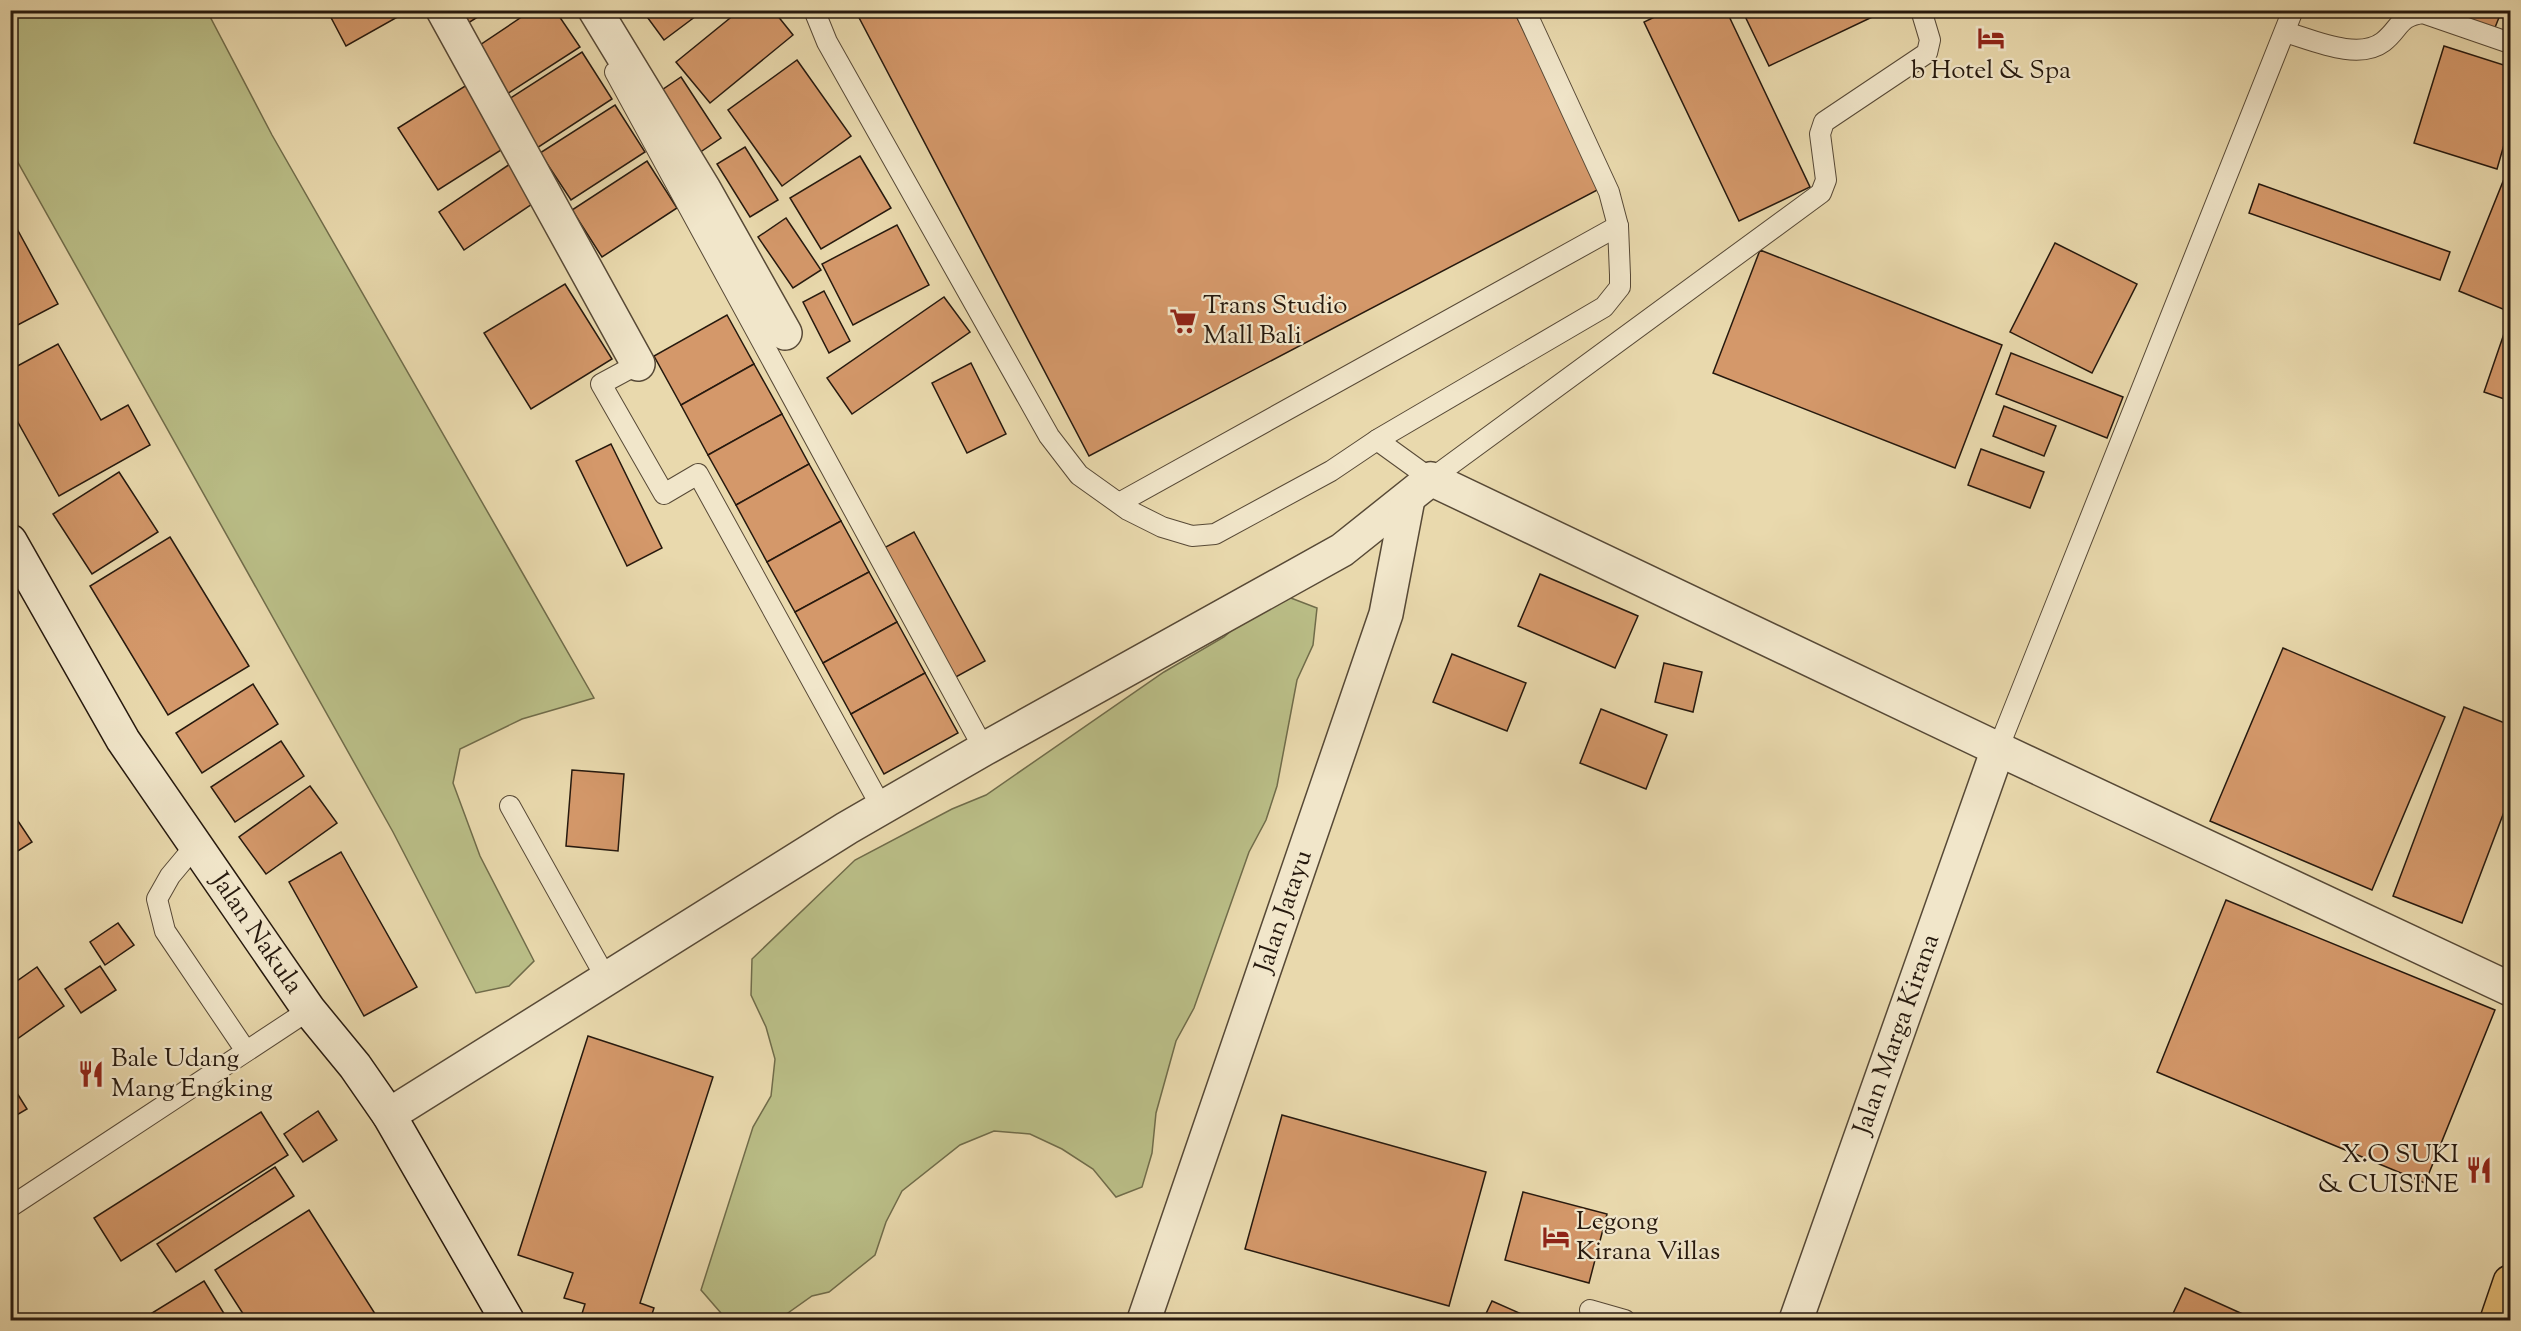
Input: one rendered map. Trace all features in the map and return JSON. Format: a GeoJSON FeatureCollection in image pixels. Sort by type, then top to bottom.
{"type":"FeatureCollection","features":[{"type":"Feature","properties":{"kind":"highway"},"geometry":{"type":"LineString","coordinates":[[2497,1320],[2511,1282]]}},
{"type":"Feature","properties":{"kind":"street"},"geometry":{"type":"LineString","coordinates":[[443,10],[638,364]]}},
{"type":"Feature","properties":{"kind":"street"},"geometry":{"type":"LineString","coordinates":[[595,10],[704,189],[785,333]]}},
{"type":"Feature","properties":{"kind":"street"},"geometry":{"type":"LineString","coordinates":[[389,1114],[882,808],[1342,550],[1420,489],[1998,749],[2511,989]]}},
{"type":"Feature","properties":{"kind":"street","name":"Jalan Jatayu"},"geometry":{"type":"LineString","coordinates":[[1144,1320],[1386,614],[1420,489]]}},
{"type":"Feature","properties":{"kind":"street","name":"Jalan Nakula"},"geometry":{"type":"LineString","coordinates":[[10,541],[123,740],[309,1010],[355,1066],[389,1114],[507,1320]]}},
{"type":"Feature","properties":{"kind":"street","name":"Jalan Marga Kirana"},"geometry":{"type":"LineString","coordinates":[[1796,1320],[1998,749]]}},
{"type":"Feature","properties":{"kind":"lane"},"geometry":{"type":"LineString","coordinates":[[814,10],[827,42],[1049,436],[1079,475],[1128,510],[1162,527],[1192,536],[1215,534],[1331,471],[1377,440],[1604,307],[1614,297],[1620,287],[1621,250],[1618,226],[1609,192],[1525,10]]}},
{"type":"Feature","properties":{"kind":"lane"},"geometry":{"type":"LineString","coordinates":[[1377,440],[1420,489],[1821,193],[1826,180],[1820,134],[1824,122],[1927,53],[1930,40],[1921,10]]}},
{"type":"Feature","properties":{"kind":"lane"},"geometry":{"type":"LineString","coordinates":[[1998,749],[2293,10]]}},
{"type":"Feature","properties":{"kind":"lane"},"geometry":{"type":"LineString","coordinates":[[2285,32],[2355,51],[2384,41],[2398,23],[2410,15],[2423,13],[2511,43]]}},
{"type":"Feature","properties":{"kind":"lane"},"geometry":{"type":"LineString","coordinates":[[624,57],[610,63],[984,749]]}},
{"type":"Feature","properties":{"kind":"lane"},"geometry":{"type":"LineString","coordinates":[[1119,503],[1618,226]]}},
{"type":"Feature","properties":{"kind":"lane"},"geometry":{"type":"LineString","coordinates":[[638,364],[602,384],[664,494],[698,474],[882,808]]}},
{"type":"Feature","properties":{"kind":"lane"},"geometry":{"type":"LineString","coordinates":[[510,806],[606,978]]}},
{"type":"Feature","properties":{"kind":"lane"},"geometry":{"type":"LineString","coordinates":[[195,846],[171,876],[158,899],[165,931],[246,1051]]}},
{"type":"Feature","properties":{"kind":"lane"},"geometry":{"type":"LineString","coordinates":[[10,1207],[309,1010]]}},
{"type":"Feature","properties":{"kind":"lane"},"geometry":{"type":"LineString","coordinates":[[1590,1310],[1624,1320]]}},
{"type":"Feature","properties":{"kind":"green space"},"geometry":{"type":"Polygon","coordinates":[[[10,11],[207,11],[272,135],[594,698],[522,719],[460,749],[453,783],[480,856],[534,961],[509,986],[476,993],[393,832],[11,150],[10,11]]]}},
{"type":"Feature","properties":{"kind":"green space"},"geometry":{"type":"Polygon","coordinates":[[[1283,595],[1317,608],[1313,645],[1297,680],[1277,786],[1266,820],[1249,852],[1194,1008],[1176,1041],[1156,1113],[1152,1153],[1142,1187],[1116,1197],[1093,1169],[1062,1149],[1030,1134],[994,1131],[960,1145],[902,1191],[886,1222],[875,1255],[829,1292],[812,1296],[778,1320],[727,1320],[701,1290],[753,1127],[771,1096],[775,1059],[766,1027],[751,995],[752,959],[855,860],[952,809],[986,795],[1164,672],[1224,637],[1251,613],[1283,595]]]}},
{"type":"Feature","properties":{"kind":"building"},"geometry":{"type":"Polygon","coordinates":[[[327,10],[410,10],[346,46],[327,10]]]}},
{"type":"Feature","properties":{"kind":"building"},"geometry":{"type":"Polygon","coordinates":[[[456,10],[489,10],[465,25],[456,10]]]}},
{"type":"Feature","properties":{"kind":"building"},"geometry":{"type":"Polygon","coordinates":[[[532,10],[555,10],[580,47],[504,96],[474,49],[532,10]]]}},
{"type":"Feature","properties":{"kind":"building"},"geometry":{"type":"Polygon","coordinates":[[[642,10],[704,10],[664,40],[642,10]]]}},
{"type":"Feature","properties":{"kind":"building"},"geometry":{"type":"Polygon","coordinates":[[[740,10],[773,10],[793,35],[710,103],[676,62],[740,10]]]}},
{"type":"Feature","properties":{"kind":"building","name":"Trans Studio Mall Bali"},"geometry":{"type":"Polygon","coordinates":[[[855,10],[1513,10],[1605,186],[1089,456],[855,10]]]}},
{"type":"Feature","properties":{"kind":"building"},"geometry":{"type":"Polygon","coordinates":[[[1669,10],[1726,10],[1810,187],[1739,221],[1644,22],[1669,10]]]}},
{"type":"Feature","properties":{"kind":"building"},"geometry":{"type":"Polygon","coordinates":[[[1742,10],[1887,10],[1769,66],[1742,10]]]}},
{"type":"Feature","properties":{"kind":"building"},"geometry":{"type":"Polygon","coordinates":[[[2439,10],[2502,10],[2492,35],[2439,10]]]}},
{"type":"Feature","properties":{"kind":"building"},"geometry":{"type":"Polygon","coordinates":[[[2444,46],[2510,67],[2510,124],[2497,169],[2414,143],[2444,46]]]}},
{"type":"Feature","properties":{"kind":"building"},"geometry":{"type":"Polygon","coordinates":[[[582,52],[612,99],[537,148],[506,101],[582,52]]]}},
{"type":"Feature","properties":{"kind":"building"},"geometry":{"type":"Polygon","coordinates":[[[797,60],[851,136],[782,186],[728,110],[797,60]]]}},
{"type":"Feature","properties":{"kind":"building"},"geometry":{"type":"Polygon","coordinates":[[[681,77],[721,138],[696,155],[656,94],[681,77]]]}},
{"type":"Feature","properties":{"kind":"building"},"geometry":{"type":"Polygon","coordinates":[[[470,83],[509,145],[438,190],[398,128],[470,83]]]}},
{"type":"Feature","properties":{"kind":"building"},"geometry":{"type":"Polygon","coordinates":[[[615,105],[645,152],[571,200],[540,153],[615,105]]]}},
{"type":"Feature","properties":{"kind":"building"},"geometry":{"type":"Polygon","coordinates":[[[745,147],[778,200],[750,217],[717,164],[745,147]]]}},
{"type":"Feature","properties":{"kind":"building"},"geometry":{"type":"Polygon","coordinates":[[[860,156],[891,208],[821,249],[790,198],[860,156]]]}},
{"type":"Feature","properties":{"kind":"building"},"geometry":{"type":"Polygon","coordinates":[[[647,161],[677,208],[602,257],[572,210],[647,161]]]}},
{"type":"Feature","properties":{"kind":"building"},"geometry":{"type":"Polygon","coordinates":[[[510,164],[535,202],[464,250],[439,212],[510,164]]]}},
{"type":"Feature","properties":{"kind":"building"},"geometry":{"type":"Polygon","coordinates":[[[2504,179],[2510,181],[2510,312],[2459,291],[2504,179]]]}},
{"type":"Feature","properties":{"kind":"building"},"geometry":{"type":"Polygon","coordinates":[[[2259,184],[2450,252],[2440,280],[2249,213],[2259,184]]]}},
{"type":"Feature","properties":{"kind":"building"},"geometry":{"type":"Polygon","coordinates":[[[10,216],[58,304],[10,329],[10,216]]]}},
{"type":"Feature","properties":{"kind":"building"},"geometry":{"type":"Polygon","coordinates":[[[786,218],[821,270],[793,288],[758,237],[786,218]]]}},
{"type":"Feature","properties":{"kind":"building"},"geometry":{"type":"Polygon","coordinates":[[[897,225],[929,285],[853,325],[822,264],[897,225]]]}},
{"type":"Feature","properties":{"kind":"building"},"geometry":{"type":"Polygon","coordinates":[[[2055,243],[2137,284],[2092,373],[2010,332],[2055,243]]]}},
{"type":"Feature","properties":{"kind":"building"},"geometry":{"type":"Polygon","coordinates":[[[1760,250],[2002,345],[1955,468],[1713,373],[1760,250]]]}},
{"type":"Feature","properties":{"kind":"building"},"geometry":{"type":"Polygon","coordinates":[[[565,284],[612,359],[531,409],[484,333],[565,284]]]}},
{"type":"Feature","properties":{"kind":"building"},"geometry":{"type":"Polygon","coordinates":[[[824,291],[850,341],[829,353],[803,302],[824,291]]]}},
{"type":"Feature","properties":{"kind":"building"},"geometry":{"type":"Polygon","coordinates":[[[944,297],[970,332],[852,414],[827,378],[944,297]]]}},
{"type":"Feature","properties":{"kind":"building"},"geometry":{"type":"Polygon","coordinates":[[[727,315],[754,364],[681,405],[654,356],[727,315]]]}},
{"type":"Feature","properties":{"kind":"building"},"geometry":{"type":"Polygon","coordinates":[[[2507,325],[2510,326],[2510,401],[2484,392],[2507,325]]]}},
{"type":"Feature","properties":{"kind":"building"},"geometry":{"type":"Polygon","coordinates":[[[58,344],[101,420],[128,405],[150,445],[59,496],[10,408],[10,370],[58,344]]]}},
{"type":"Feature","properties":{"kind":"building"},"geometry":{"type":"Polygon","coordinates":[[[2011,353],[2123,397],[2107,438],[1996,394],[2011,353]]]}},
{"type":"Feature","properties":{"kind":"building"},"geometry":{"type":"Polygon","coordinates":[[[971,363],[1006,434],[967,453],[932,383],[971,363]]]}},
{"type":"Feature","properties":{"kind":"building"},"geometry":{"type":"Polygon","coordinates":[[[754,364],[782,414],[708,455],[681,405],[754,364]]]}},
{"type":"Feature","properties":{"kind":"building"},"geometry":{"type":"Polygon","coordinates":[[[2004,406],[2056,426],[2044,456],[1993,436],[2004,406]]]}},
{"type":"Feature","properties":{"kind":"building"},"geometry":{"type":"Polygon","coordinates":[[[782,414],[809,464],[736,505],[708,455],[782,414]]]}},
{"type":"Feature","properties":{"kind":"building"},"geometry":{"type":"Polygon","coordinates":[[[611,444],[662,548],[627,566],[576,461],[611,444]]]}},
{"type":"Feature","properties":{"kind":"building"},"geometry":{"type":"Polygon","coordinates":[[[1981,449],[2044,472],[2030,508],[1968,485],[1981,449]]]}},
{"type":"Feature","properties":{"kind":"building"},"geometry":{"type":"Polygon","coordinates":[[[809,464],[841,521],[767,562],[736,505],[809,464]]]}},
{"type":"Feature","properties":{"kind":"building"},"geometry":{"type":"Polygon","coordinates":[[[119,472],[158,532],[92,574],[53,514],[119,472]]]}},
{"type":"Feature","properties":{"kind":"building"},"geometry":{"type":"Polygon","coordinates":[[[841,521],[869,572],[795,612],[767,562],[841,521]]]}},
{"type":"Feature","properties":{"kind":"building"},"geometry":{"type":"Polygon","coordinates":[[[914,532],[985,661],[954,678],[882,549],[914,532]]]}},
{"type":"Feature","properties":{"kind":"building"},"geometry":{"type":"Polygon","coordinates":[[[170,537],[249,666],[168,715],[90,586],[170,537]]]}},
{"type":"Feature","properties":{"kind":"building"},"geometry":{"type":"Polygon","coordinates":[[[869,572],[897,622],[823,663],[795,612],[869,572]]]}},
{"type":"Feature","properties":{"kind":"building"},"geometry":{"type":"Polygon","coordinates":[[[1540,574],[1638,616],[1615,668],[1518,626],[1540,574]]]}},
{"type":"Feature","properties":{"kind":"building"},"geometry":{"type":"Polygon","coordinates":[[[897,622],[925,673],[851,714],[823,663],[897,622]]]}},
{"type":"Feature","properties":{"kind":"building"},"geometry":{"type":"Polygon","coordinates":[[[2283,648],[2445,717],[2372,890],[2210,821],[2283,648]]]}},
{"type":"Feature","properties":{"kind":"building"},"geometry":{"type":"Polygon","coordinates":[[[1452,654],[1526,683],[1507,731],[1433,702],[1452,654]]]}},
{"type":"Feature","properties":{"kind":"building"},"geometry":{"type":"Polygon","coordinates":[[[1664,663],[1702,672],[1693,712],[1655,702],[1664,663]]]}},
{"type":"Feature","properties":{"kind":"building"},"geometry":{"type":"Polygon","coordinates":[[[925,673],[958,733],[884,774],[851,714],[925,673]]]}},
{"type":"Feature","properties":{"kind":"building"},"geometry":{"type":"Polygon","coordinates":[[[253,684],[278,724],[202,773],[176,733],[253,684]]]}},
{"type":"Feature","properties":{"kind":"building"},"geometry":{"type":"Polygon","coordinates":[[[2464,707],[2510,725],[2510,796],[2462,923],[2393,896],[2464,707]]]}},
{"type":"Feature","properties":{"kind":"building"},"geometry":{"type":"Polygon","coordinates":[[[1601,709],[1667,735],[1646,789],[1580,763],[1601,709]]]}},
{"type":"Feature","properties":{"kind":"building"},"geometry":{"type":"Polygon","coordinates":[[[281,741],[304,776],[235,822],[211,787],[281,741]]]}},
{"type":"Feature","properties":{"kind":"building"},"geometry":{"type":"Polygon","coordinates":[[[572,770],[624,774],[618,851],[566,846],[572,770]]]}},
{"type":"Feature","properties":{"kind":"building"},"geometry":{"type":"Polygon","coordinates":[[[310,786],[337,823],[266,874],[239,837],[310,786]]]}},
{"type":"Feature","properties":{"kind":"building"},"geometry":{"type":"Polygon","coordinates":[[[10,809],[32,842],[10,856],[10,809]]]}},
{"type":"Feature","properties":{"kind":"building"},"geometry":{"type":"Polygon","coordinates":[[[341,852],[417,987],[364,1016],[289,882],[341,852]]]}},
{"type":"Feature","properties":{"kind":"building"},"geometry":{"type":"Polygon","coordinates":[[[2226,900],[2495,1010],[2425,1183],[2157,1072],[2226,900]]]}},
{"type":"Feature","properties":{"kind":"building"},"geometry":{"type":"Polygon","coordinates":[[[118,923],[134,945],[105,965],[90,942],[118,923]]]}},
{"type":"Feature","properties":{"kind":"building"},"geometry":{"type":"Polygon","coordinates":[[[100,966],[116,990],[81,1013],[65,989],[100,966]]]}},
{"type":"Feature","properties":{"kind":"building"},"geometry":{"type":"Polygon","coordinates":[[[37,967],[64,1006],[10,1044],[10,986],[37,967]]]}},
{"type":"Feature","properties":{"kind":"building"},"geometry":{"type":"Polygon","coordinates":[[[588,1036],[713,1077],[640,1303],[654,1308],[650,1320],[580,1320],[585,1304],[564,1298],[573,1273],[518,1255],[588,1036]]]}},
{"type":"Feature","properties":{"kind":"building"},"geometry":{"type":"Polygon","coordinates":[[[10,1082],[27,1109],[10,1119],[10,1082]]]}},
{"type":"Feature","properties":{"kind":"building"},"geometry":{"type":"Polygon","coordinates":[[[318,1111],[337,1140],[303,1162],[284,1134],[318,1111]]]}},
{"type":"Feature","properties":{"kind":"building"},"geometry":{"type":"Polygon","coordinates":[[[261,1112],[288,1155],[121,1261],[94,1218],[261,1112]]]}},
{"type":"Feature","properties":{"kind":"building"},"geometry":{"type":"Polygon","coordinates":[[[1282,1115],[1486,1172],[1449,1306],[1245,1249],[1282,1115]]]}},
{"type":"Feature","properties":{"kind":"building"},"geometry":{"type":"Polygon","coordinates":[[[275,1167],[294,1196],[176,1272],[157,1244],[275,1167]]]}},
{"type":"Feature","properties":{"kind":"building","name":"Legong Kirana Villas"},"geometry":{"type":"Polygon","coordinates":[[[1523,1192],[1607,1214],[1589,1283],[1505,1260],[1523,1192]]]}},
{"type":"Feature","properties":{"kind":"building"},"geometry":{"type":"Polygon","coordinates":[[[309,1210],[379,1320],[247,1320],[215,1270],[309,1210]]]}},
{"type":"Feature","properties":{"kind":"building"},"geometry":{"type":"Polygon","coordinates":[[[204,1281],[228,1320],[156,1320],[152,1313],[204,1281]]]}},
{"type":"Feature","properties":{"kind":"building"},"geometry":{"type":"Polygon","coordinates":[[[2185,1288],[2256,1320],[2170,1320],[2185,1288]]]}},
{"type":"Feature","properties":{"kind":"building"},"geometry":{"type":"Polygon","coordinates":[[[1492,1301],[1535,1320],[1483,1320],[1492,1301]]]}},
{"type":"Feature","properties":{"kind":"place","name":"b Hotel & Spa"},"geometry":{"type":"Point","coordinates":[1991,38]}},
{"type":"Feature","properties":{"kind":"place","name":"Trans Studio Mall Bali"},"geometry":{"type":"Point","coordinates":[1183,321]}},
{"type":"Feature","properties":{"kind":"place","name":"Bale Udang Mang Engking"},"geometry":{"type":"Point","coordinates":[91,1074]}},
{"type":"Feature","properties":{"kind":"place","name":"X.O SUKI & CUISINE"},"geometry":{"type":"Point","coordinates":[2479,1170]}},
{"type":"Feature","properties":{"kind":"place","name":"Legong Kirana Villas"},"geometry":{"type":"Point","coordinates":[1556,1237]}}]}
